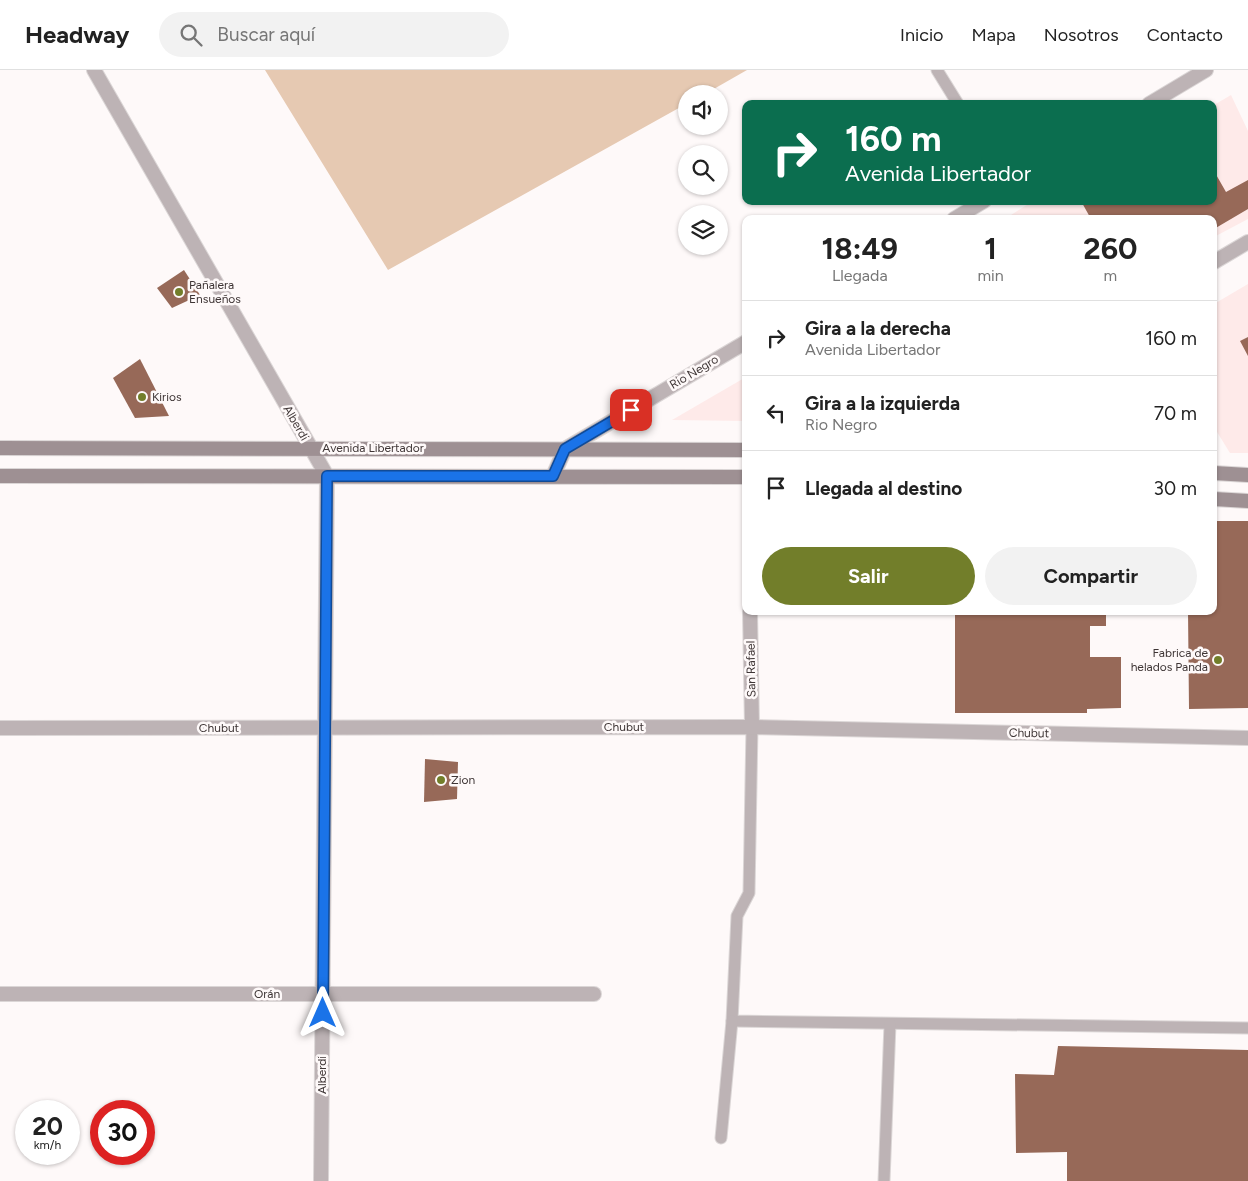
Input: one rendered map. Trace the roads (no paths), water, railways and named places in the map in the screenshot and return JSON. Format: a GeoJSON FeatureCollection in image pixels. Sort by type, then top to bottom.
{"type":"FeatureCollection","features":[{"type":"Feature","properties":{"kind":"main road","name":"Avenida Libertador"},"geometry":{"type":"LineString","coordinates":[[0,448],[742,450]]}},
{"type":"Feature","properties":{"kind":"main road"},"geometry":{"type":"LineString","coordinates":[[1217,473],[1248,475]]}},
{"type":"Feature","properties":{"kind":"main road"},"geometry":{"type":"LineString","coordinates":[[0,476],[742,477]]}},
{"type":"Feature","properties":{"kind":"main road"},"geometry":{"type":"LineString","coordinates":[[1217,499],[1248,501]]}},
{"type":"Feature","properties":{"kind":"street","name":"Alberdi"},"geometry":{"type":"LineString","coordinates":[[94,70],[327,476],[321,1181]]}},
{"type":"Feature","properties":{"kind":"street"},"geometry":{"type":"LineString","coordinates":[[1156,100],[1206,70]]}},
{"type":"Feature","properties":{"kind":"street"},"geometry":{"type":"LineString","coordinates":[[961,215],[977,205]]}},
{"type":"Feature","properties":{"kind":"street"},"geometry":{"type":"LineString","coordinates":[[1217,260],[1248,242]]}},
{"type":"Feature","properties":{"kind":"street","name":"Rio Negro"},"geometry":{"type":"LineString","coordinates":[[565,449],[742,344]]}},
{"type":"Feature","properties":{"kind":"street"},"geometry":{"type":"LineString","coordinates":[[553,476],[565,449]]}},
{"type":"Feature","properties":{"kind":"street","name":"San Rafael"},"geometry":{"type":"LineString","coordinates":[[750,615],[752,727]]}},
{"type":"Feature","properties":{"kind":"street","name":"Chubut"},"geometry":{"type":"LineString","coordinates":[[0,728],[752,727],[1248,738]]}},
{"type":"Feature","properties":{"kind":"street","name":"Orán"},"geometry":{"type":"LineString","coordinates":[[0,994],[594,994]]}},
{"type":"Feature","properties":{"kind":"lane"},"geometry":{"type":"LineString","coordinates":[[937,70],[956,100]]}},
{"type":"Feature","properties":{"kind":"lane"},"geometry":{"type":"LineString","coordinates":[[721,1138],[732,1021],[738,916],[749,894],[752,727]]}},
{"type":"Feature","properties":{"kind":"lane"},"geometry":{"type":"LineString","coordinates":[[732,1021],[1248,1028]]}},
{"type":"Feature","properties":{"kind":"lane"},"geometry":{"type":"LineString","coordinates":[[884,1181],[890,1024]]}},
{"type":"Feature","properties":{"kind":"place","name":"Pañalera Ensueños"},"geometry":{"type":"Point","coordinates":[179,292]}},
{"type":"Feature","properties":{"kind":"place","name":"Kirios"},"geometry":{"type":"Point","coordinates":[142,397]}},
{"type":"Feature","properties":{"kind":"place","name":"Fabrica de helados Panda"},"geometry":{"type":"Point","coordinates":[1218,660]}},
{"type":"Feature","properties":{"kind":"place","name":"Zion"},"geometry":{"type":"Point","coordinates":[441,780]}}]}
